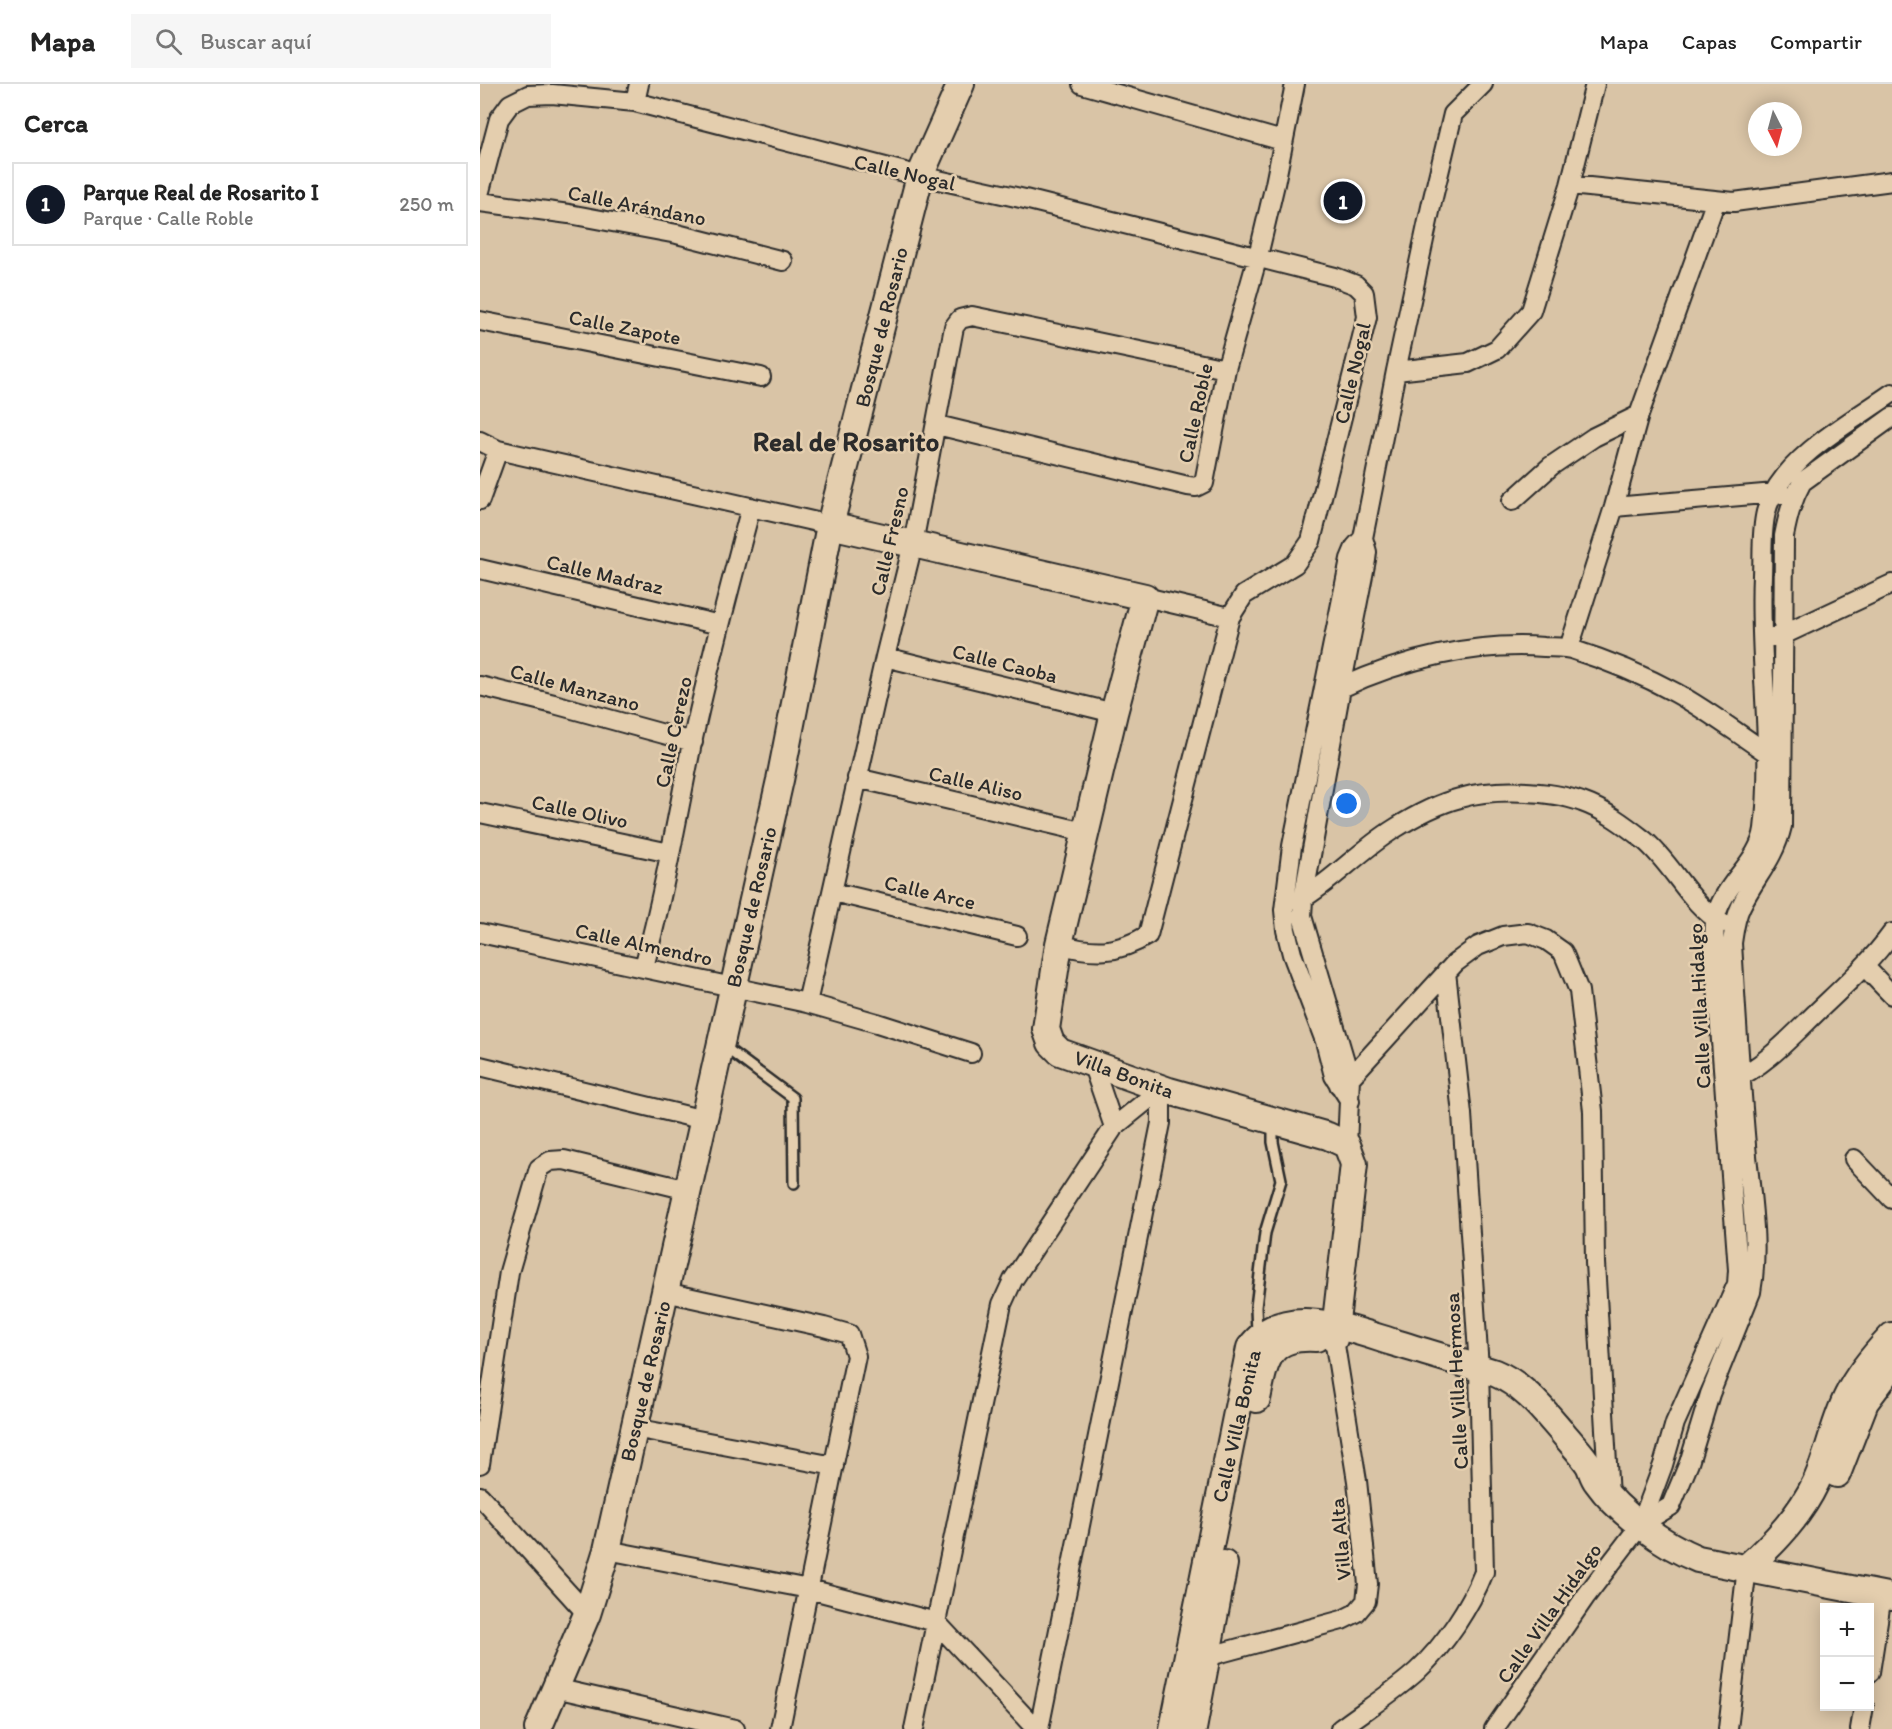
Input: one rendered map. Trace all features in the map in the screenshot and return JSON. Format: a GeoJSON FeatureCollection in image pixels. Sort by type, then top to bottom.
{"type":"FeatureCollection","features":[{"type":"Feature","properties":{"kind":"main road","name":"Bosque de Rosario"},"geometry":{"type":"LineString","coordinates":[[538,1729],[587,1614],[606,1550],[780,780],[830,525],[920,176],[961,84]]}},
{"type":"Feature","properties":{"kind":"main road"},"geometry":{"type":"LineString","coordinates":[[830,525],[1145,597]]}},
{"type":"Feature","properties":{"kind":"main road","name":"Villa Bonita"},"geometry":{"type":"LineString","coordinates":[[1145,597],[1114,712],[1059,944],[1046,1029],[1051,1043],[1060,1052],[1161,1089],[1328,1136],[1347,1145]]}},
{"type":"Feature","properties":{"kind":"main road"},"geometry":{"type":"LineString","coordinates":[[1335,1332],[1354,1164],[1347,1145]]}},
{"type":"Feature","properties":{"kind":"main road","name":"Calle Villa Bonita"},"geometry":{"type":"LineString","coordinates":[[1193,1729],[1263,1369],[1268,1357],[1266,1343],[1268,1330],[1281,1325],[1300,1323],[1479,1375],[1514,1401],[1580,1472],[1602,1488],[1641,1524],[1680,1552],[1698,1559],[1887,1596]]}},
{"type":"Feature","properties":{"kind":"main road"},"geometry":{"type":"LineString","coordinates":[[1747,1568],[1774,1543],[1798,1512],[1816,1481],[1848,1395],[1892,1336]]}},
{"type":"Feature","properties":{"kind":"main road","name":"Calle Villa Bonita"},"geometry":{"type":"LineString","coordinates":[[1173,1729],[1250,1348],[1266,1343]]}},
{"type":"Feature","properties":{"kind":"main road"},"geometry":{"type":"LineString","coordinates":[[1747,1568],[1791,1548],[1807,1529],[1831,1490],[1865,1402],[1892,1366]]}},
{"type":"Feature","properties":{"kind":"street"},"geometry":{"type":"LineString","coordinates":[[1082,84],[1283,141]]}},
{"type":"Feature","properties":{"kind":"street","name":"Calle Roble"},"geometry":{"type":"LineString","coordinates":[[937,425],[1196,487],[1204,483],[1226,369],[1258,256],[1295,84]]}},
{"type":"Feature","properties":{"kind":"street"},"geometry":{"type":"LineString","coordinates":[[1347,1145],[1350,1101],[1303,920],[1303,900],[1366,560],[1367,552],[1363,538],[1396,371],[1453,114],[1482,84]]}},
{"type":"Feature","properties":{"kind":"street"},"geometry":{"type":"LineString","coordinates":[[1396,371],[1468,363],[1497,349],[1531,311],[1570,185],[1595,84]]}},
{"type":"Feature","properties":{"kind":"street","name":"Calle Nogal"},"geometry":{"type":"LineString","coordinates":[[480,191],[499,119],[510,104],[528,95],[637,93],[920,176],[1025,199],[1258,256],[1356,285],[1364,293],[1367,317],[1311,541],[1295,564],[1244,595],[1230,617]]}},
{"type":"Feature","properties":{"kind":"street"},"geometry":{"type":"LineString","coordinates":[[1570,185],[1734,202],[1892,181]]}},
{"type":"Feature","properties":{"kind":"street"},"geometry":{"type":"LineString","coordinates":[[1569,648],[1614,507],[1639,415],[1716,200]]}},
{"type":"Feature","properties":{"kind":"street","name":"Calle Arándano"},"geometry":{"type":"LineString","coordinates":[[480,201],[569,214],[677,234],[783,261]]}},
{"type":"Feature","properties":{"kind":"street","name":"Calle Fresno"},"geometry":{"type":"LineString","coordinates":[[807,1003],[857,778],[913,544],[954,327],[960,320],[972,316],[1226,369]]}},
{"type":"Feature","properties":{"kind":"street","name":"Calle Zapote"},"geometry":{"type":"LineString","coordinates":[[480,321],[761,377]]}},
{"type":"Feature","properties":{"kind":"street","name":"Calle Villa Hidalgo"},"geometry":{"type":"LineString","coordinates":[[1641,1524],[1671,1506],[1689,1463],[1710,1394],[1751,1292],[1754,1276],[1754,1247],[1715,960],[1715,919],[1723,898],[1758,848],[1764,832],[1767,753],[1761,596],[1766,512],[1784,477],[1808,452],[1892,393]]}},
{"type":"Feature","properties":{"kind":"street"},"geometry":{"type":"LineString","coordinates":[[1512,501],[1551,466],[1594,437],[1639,415]]}},
{"type":"Feature","properties":{"kind":"street","name":"Calle Villa Hidalgo"},"geometry":{"type":"LineString","coordinates":[[1494,1729],[1586,1596],[1641,1524],[1666,1456],[1675,1423],[1737,1284],[1732,1081],[1732,943],[1735,921],[1741,905],[1778,843],[1782,826],[1784,536],[1788,512],[1802,482],[1892,417]]}},
{"type":"Feature","properties":{"kind":"street"},"geometry":{"type":"LineString","coordinates":[[480,441],[498,450],[830,525]]}},
{"type":"Feature","properties":{"kind":"street"},"geometry":{"type":"LineString","coordinates":[[480,500],[498,450]]}},
{"type":"Feature","properties":{"kind":"street"},"geometry":{"type":"LineString","coordinates":[[1614,507],[1774,493],[1794,496]]}},
{"type":"Feature","properties":{"kind":"street","name":"Calle Cerezo"},"geometry":{"type":"LineString","coordinates":[[644,967],[720,625],[751,507]]}},
{"type":"Feature","properties":{"kind":"street"},"geometry":{"type":"LineString","coordinates":[[1345,1082],[1292,954],[1284,910],[1292,846],[1325,675],[1350,559],[1363,538]]}},
{"type":"Feature","properties":{"kind":"street","name":"Calle Madraz"},"geometry":{"type":"LineString","coordinates":[[480,569],[720,625]]}},
{"type":"Feature","properties":{"kind":"street"},"geometry":{"type":"LineString","coordinates":[[1763,640],[1783,635],[1892,584]]}},
{"type":"Feature","properties":{"kind":"street"},"geometry":{"type":"LineString","coordinates":[[1059,944],[1084,951],[1108,950],[1131,946],[1148,935],[1230,617],[1145,597]]}},
{"type":"Feature","properties":{"kind":"street"},"geometry":{"type":"LineString","coordinates":[[1341,688],[1364,677],[1435,656],[1496,646],[1569,648],[1638,674],[1677,693],[1767,753]]}},
{"type":"Feature","properties":{"kind":"street","name":"Calle Caoba"},"geometry":{"type":"LineString","coordinates":[[885,657],[1114,712]]}},
{"type":"Feature","properties":{"kind":"street","name":"Calle Manzano"},"geometry":{"type":"LineString","coordinates":[[480,686],[693,742]]}},
{"type":"Feature","properties":{"kind":"street","name":"Calle Aliso"},"geometry":{"type":"LineString","coordinates":[[857,778],[1085,832]]}},
{"type":"Feature","properties":{"kind":"street"},"geometry":{"type":"LineString","coordinates":[[1284,910],[1303,900],[1393,829],[1433,809],[1461,798],[1504,792],[1552,794],[1582,802],[1607,813],[1645,841],[1715,919],[1734,930]]}},
{"type":"Feature","properties":{"kind":"street","name":"Calle Olivo"},"geometry":{"type":"LineString","coordinates":[[480,813],[670,853]]}},
{"type":"Feature","properties":{"kind":"street","name":"Calle Arce"},"geometry":{"type":"LineString","coordinates":[[833,892],[1017,936]]}},
{"type":"Feature","properties":{"kind":"street","name":"Calle Almendro"},"geometry":{"type":"LineString","coordinates":[[480,933],[807,1003],[971,1053]]}},
{"type":"Feature","properties":{"kind":"street"},"geometry":{"type":"LineString","coordinates":[[1345,1082],[1446,972],[1478,946],[1503,936],[1528,933],[1546,940],[1563,952],[1579,991],[1593,1111],[1602,1488]]}},
{"type":"Feature","properties":{"kind":"street"},"geometry":{"type":"LineString","coordinates":[[1732,1081],[1772,1054],[1876,955],[1892,933]]}},
{"type":"Feature","properties":{"kind":"street"},"geometry":{"type":"LineString","coordinates":[[1864,966],[1892,995]]}},
{"type":"Feature","properties":{"kind":"street","name":"Calle Villa Hermosa"},"geometry":{"type":"LineString","coordinates":[[1340,1729],[1418,1670],[1455,1627],[1475,1594],[1484,1572],[1479,1375],[1462,1114],[1446,972]]}},
{"type":"Feature","properties":{"kind":"street"},"geometry":{"type":"LineString","coordinates":[[1092,1063],[1114,1126]]}},
{"type":"Feature","properties":{"kind":"street"},"geometry":{"type":"LineString","coordinates":[[480,1066],[704,1120]]}},
{"type":"Feature","properties":{"kind":"street"},"geometry":{"type":"LineString","coordinates":[[914,1729],[1002,1304],[1013,1280],[1114,1126],[1161,1089]]}},
{"type":"Feature","properties":{"kind":"street"},"geometry":{"type":"LineString","coordinates":[[1038,1729],[1161,1123],[1161,1089]]}},
{"type":"Feature","properties":{"kind":"street"},"geometry":{"type":"LineString","coordinates":[[1854,1159],[1892,1199]]}},
{"type":"Feature","properties":{"kind":"street"},"geometry":{"type":"LineString","coordinates":[[480,1464],[509,1272],[539,1168],[550,1161],[564,1160],[688,1190]]}},
{"type":"Feature","properties":{"kind":"street"},"geometry":{"type":"LineString","coordinates":[[665,1292],[849,1334],[856,1356],[780,1729]]}},
{"type":"Feature","properties":{"kind":"street","name":"Villa Alta"},"geometry":{"type":"LineString","coordinates":[[1206,1657],[1342,1620],[1356,1613],[1366,1601],[1368,1584],[1357,1482],[1335,1332]]}},
{"type":"Feature","properties":{"kind":"street"},"geometry":{"type":"LineString","coordinates":[[634,1428],[834,1466]]}},
{"type":"Feature","properties":{"kind":"street"},"geometry":{"type":"LineString","coordinates":[[480,1496],[587,1614]]}},
{"type":"Feature","properties":{"kind":"street"},"geometry":{"type":"LineString","coordinates":[[606,1550],[809,1589],[936,1622],[1038,1729]]}},
{"type":"Feature","properties":{"kind":"street"},"geometry":{"type":"LineString","coordinates":[[1728,1729],[1747,1568]]}},
{"type":"Feature","properties":{"kind":"street"},"geometry":{"type":"LineString","coordinates":[[1873,1657],[1887,1596]]}},
{"type":"Feature","properties":{"kind":"street"},"geometry":{"type":"LineString","coordinates":[[555,1688],[735,1729]]}},
{"type":"Feature","properties":{"kind":"street"},"geometry":{"type":"LineString","coordinates":[[1860,1729],[1863,1711]]}},
{"type":"Feature","properties":{"kind":"lane"},"geometry":{"type":"LineString","coordinates":[[721,1044],[793,1098],[794,1183]]}},
{"type":"Feature","properties":{"kind":"lane"},"geometry":{"type":"LineString","coordinates":[[1266,1343],[1256,1307],[1265,1233],[1281,1180],[1273,1142],[1273,1120]]}},
{"type":"Feature","properties":{"kind":"place","name":"Parque Real de Rosarito I"},"geometry":{"type":"Point","coordinates":[1343,201]}},
{"type":"Feature","properties":{"kind":"district","name":"Real de Rosarito"},"geometry":{"type":"Point","coordinates":[846,441]}}]}
